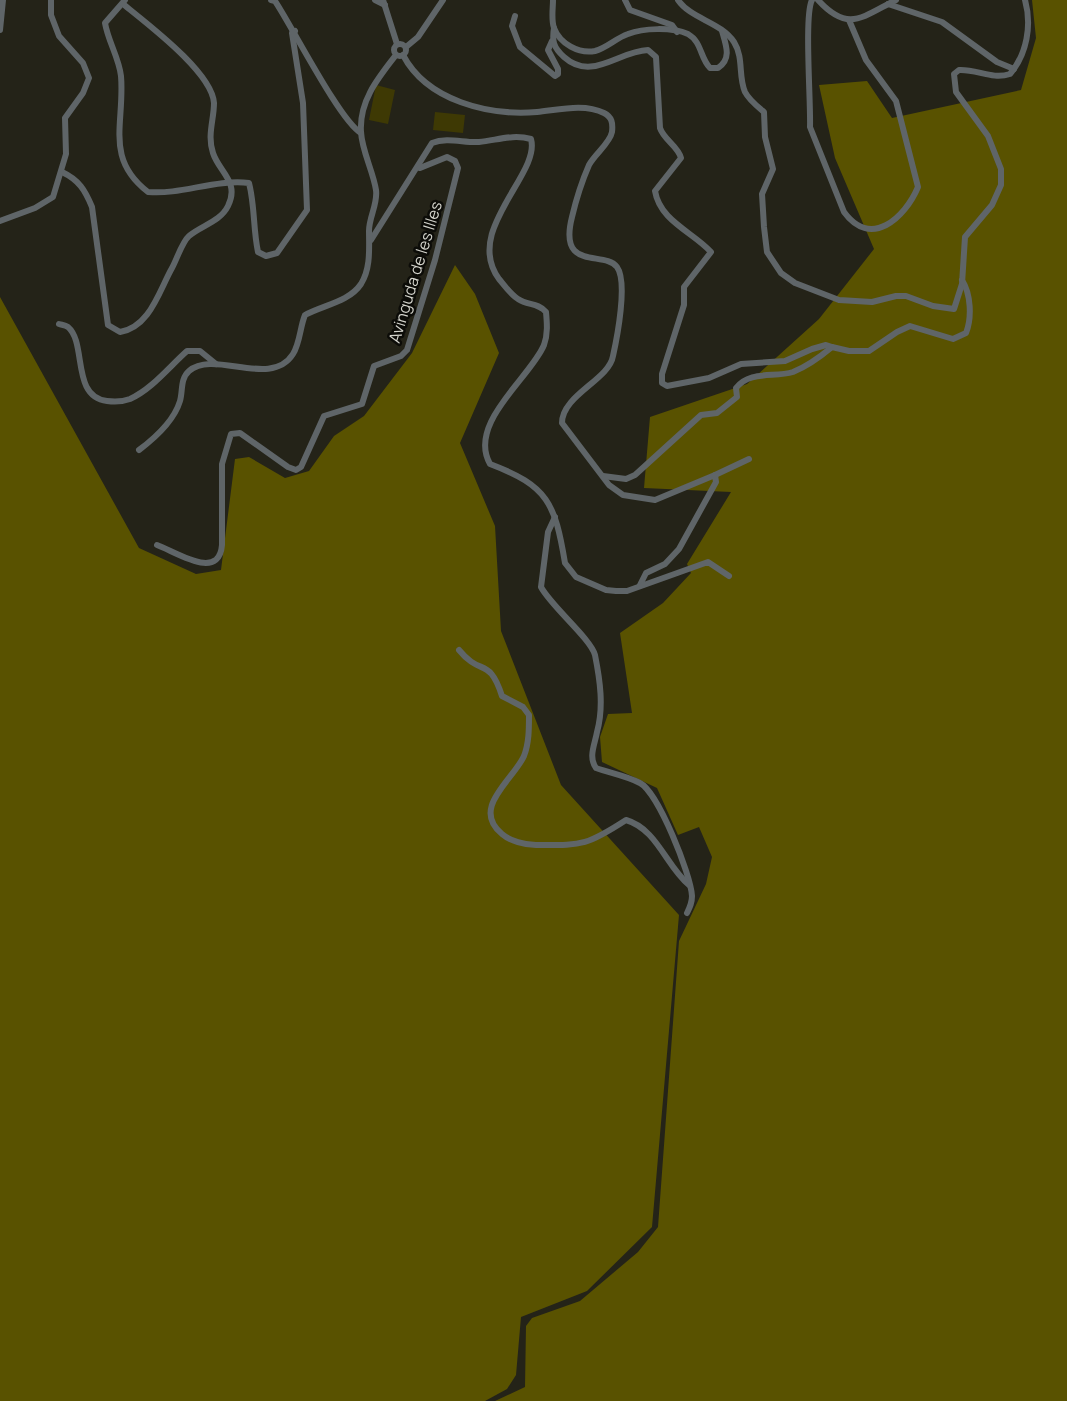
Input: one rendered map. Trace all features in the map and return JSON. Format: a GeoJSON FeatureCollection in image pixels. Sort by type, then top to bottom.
{"type":"FeatureCollection","features":[{"type":"Feature","properties":{"kind":"street"},"geometry":{"type":"LineString","coordinates":[[0,30],[3,0]]}},
{"type":"Feature","properties":{"kind":"street"},"geometry":{"type":"LineString","coordinates":[[0,221],[35,208],[53,198],[62,172],[67,138],[65,118],[83,93],[89,78],[84,63],[59,36],[51,15],[51,0]]}},
{"type":"Feature","properties":{"kind":"street"},"geometry":{"type":"LineString","coordinates":[[271,0],[275,1],[295,31],[343,114],[353,128],[361,133]]}},
{"type":"Feature","properties":{"kind":"street"},"geometry":{"type":"LineString","coordinates":[[375,0],[384,2],[397,44]]}},
{"type":"Feature","properties":{"kind":"street"},"geometry":{"type":"LineString","coordinates":[[139,450],[160,433],[177,408],[182,385],[188,372],[216,364],[252,369],[285,362],[296,348],[305,315],[341,300],[361,284],[368,265],[369,229],[376,191],[361,133],[369,92],[406,47],[418,37],[443,0]]}},
{"type":"Feature","properties":{"kind":"street"},"geometry":{"type":"LineString","coordinates":[[515,16],[512,26],[520,48],[555,76],[558,69],[548,50],[554,28],[553,0]]}},
{"type":"Feature","properties":{"kind":"street"},"geometry":{"type":"LineString","coordinates":[[625,0],[630,10],[672,25],[677,33]]}},
{"type":"Feature","properties":{"kind":"street"},"geometry":{"type":"LineString","coordinates":[[678,0],[688,10],[722,31],[733,41],[739,55],[746,93],[764,112],[765,137],[774,169],[762,194],[764,227],[767,252],[781,273],[795,283],[839,300],[872,302],[906,296],[933,306],[954,309],[962,280],[965,237],[992,206],[1001,185],[1001,169],[988,136],[956,92],[954,74],[959,70],[971,69],[1001,77],[1010,74],[1027,38],[1026,0]]}},
{"type":"Feature","properties":{"kind":"street"},"geometry":{"type":"LineString","coordinates":[[812,0],[809,6],[808,40],[810,126],[844,212],[851,221],[874,230],[886,225],[903,212],[918,187],[897,101],[866,60],[849,20]]}},
{"type":"Feature","properties":{"kind":"street"},"geometry":{"type":"LineString","coordinates":[[818,0],[838,19],[849,20],[896,0]]}},
{"type":"Feature","properties":{"kind":"street"},"geometry":{"type":"LineString","coordinates":[[62,172],[75,178],[85,191],[92,207],[108,325],[120,332],[136,326],[152,307],[188,237],[219,218],[228,207],[232,189],[231,181],[215,158],[211,147],[214,102],[211,94],[188,61],[124,2],[105,23],[121,76],[119,152],[129,175],[148,192],[158,193],[231,181],[249,183],[255,205],[258,252],[266,256],[277,253],[308,210],[303,103],[292,33],[295,31]]}},
{"type":"Feature","properties":{"kind":"street"},"geometry":{"type":"LineString","coordinates":[[888,4],[942,22],[997,62],[1014,69]]}},
{"type":"Feature","properties":{"kind":"street"},"geometry":{"type":"LineString","coordinates":[[554,28],[562,40],[580,52],[596,51],[625,35],[638,31],[688,34],[701,48],[705,63],[710,68],[723,65],[728,51],[722,31]]}},
{"type":"Feature","properties":{"kind":"street"},"geometry":{"type":"LineString","coordinates":[[552,41],[556,50],[570,63],[584,67],[603,65],[639,51],[648,51],[656,57],[660,128],[663,136],[681,158],[655,191],[657,202],[681,229],[702,242],[711,252],[684,287],[684,305],[662,374],[662,383],[667,386],[709,378],[741,364],[785,361],[826,345],[849,351],[869,351],[910,326],[953,339],[966,333],[969,326],[969,298],[962,280]]}},
{"type":"Feature","properties":{"kind":"street"},"geometry":{"type":"LineString","coordinates":[[397,44],[406,47]]}},
{"type":"Feature","properties":{"kind":"street"},"geometry":{"type":"LineString","coordinates":[[397,44],[393,50],[424,82],[470,106],[506,113],[570,108],[599,110],[613,123],[612,135],[588,167],[572,219],[571,237],[574,249],[582,257],[609,262],[616,265],[620,273],[622,286],[613,361],[576,398],[562,417],[567,433],[615,491],[644,500],[655,500],[749,459]]}},
{"type":"Feature","properties":{"kind":"street"},"geometry":{"type":"LineString","coordinates":[[370,240],[432,143],[438,141],[478,142],[522,136],[531,138],[533,145],[528,160],[505,202],[488,254],[491,266],[507,289],[518,300],[539,304],[546,312],[545,342],[538,357],[506,395],[492,421],[486,440],[486,456],[490,464],[537,487],[550,502],[565,563],[576,577],[606,590],[627,591],[708,562],[729,576]]}},
{"type":"Feature","properties":{"kind":"street","name":"Avinguda de les Illes"},"geometry":{"type":"LineString","coordinates":[[157,545],[207,565],[216,562],[221,556],[222,545],[222,464],[231,434],[240,433],[296,470],[301,467],[324,416],[362,404],[374,366],[401,356],[407,350],[433,268],[458,168],[455,161],[447,157],[424,165],[412,174]]}},
{"type":"Feature","properties":{"kind":"street"},"geometry":{"type":"LineString","coordinates":[[59,324],[68,327],[74,338],[85,384],[93,395],[102,401],[119,402],[131,398],[162,375],[187,351],[200,351],[216,364]]}},
{"type":"Feature","properties":{"kind":"street"},"geometry":{"type":"LineString","coordinates":[[603,476],[626,479],[635,475],[694,420],[701,415],[717,413],[737,397],[736,388],[741,382],[749,378],[795,371],[813,362],[832,347]]}},
{"type":"Feature","properties":{"kind":"street"},"geometry":{"type":"LineString","coordinates":[[640,585],[646,573],[665,564],[679,549],[714,490],[715,475]]}},
{"type":"Feature","properties":{"kind":"street"},"geometry":{"type":"LineString","coordinates":[[555,517],[548,532],[541,587],[558,612],[594,652],[600,687],[601,714],[593,764],[596,768],[641,783],[656,800],[674,838],[689,886],[692,904],[687,913]]}},
{"type":"Feature","properties":{"kind":"street"},"geometry":{"type":"LineString","coordinates":[[459,650],[469,662],[488,668],[496,676],[502,696],[523,707],[529,715],[527,747],[522,759],[495,796],[490,808],[498,831],[506,838],[530,845],[572,845],[596,840],[626,820],[635,823],[662,848],[682,880],[689,886]]}},
{"type":"Feature","properties":{"kind":"shaded area"},"geometry":{"type":"Polygon","coordinates":[[[1032,0],[1067,0],[1067,1401],[495,1401],[525,1387],[526,1326],[532,1318],[580,1301],[638,1252],[658,1227],[679,941],[706,884],[712,857],[699,827],[678,835],[657,788],[602,762],[600,737],[608,714],[632,713],[620,633],[663,603],[691,573],[687,564],[731,492],[644,488],[650,417],[747,384],[819,319],[874,249],[835,158],[819,85],[867,81],[892,118],[1021,90],[1036,38],[1032,0]]]}},
{"type":"Feature","properties":{"kind":"shaded area"},"geometry":{"type":"Polygon","coordinates":[[[376,85],[395,90],[388,124],[369,120],[376,85]]]}},
{"type":"Feature","properties":{"kind":"shaded area"},"geometry":{"type":"Polygon","coordinates":[[[435,112],[465,115],[463,133],[433,130],[435,112]]]}},
{"type":"Feature","properties":{"kind":"shaded area"},"geometry":{"type":"Polygon","coordinates":[[[455,265],[475,294],[499,353],[460,443],[495,526],[501,631],[561,785],[679,915],[652,1227],[587,1291],[521,1317],[516,1375],[507,1389],[485,1401],[0,1401],[0,297],[139,548],[196,574],[221,570],[235,459],[249,457],[285,478],[309,471],[334,436],[364,416],[412,353],[455,265]]]}}]}
